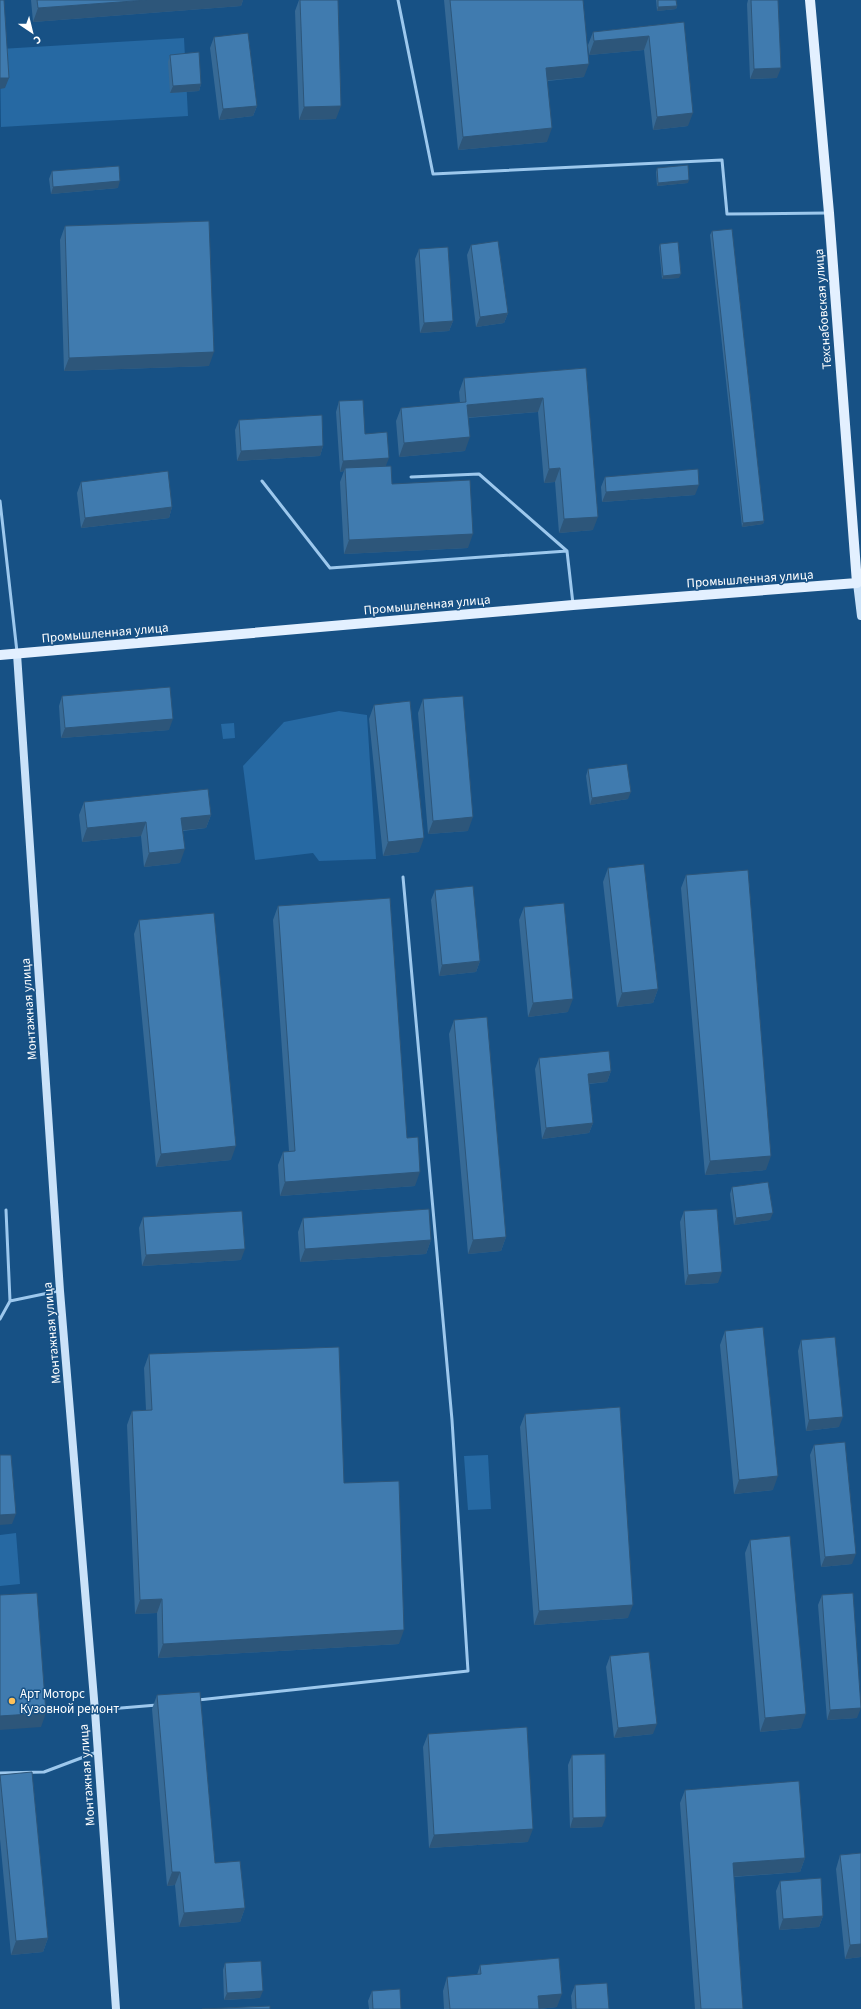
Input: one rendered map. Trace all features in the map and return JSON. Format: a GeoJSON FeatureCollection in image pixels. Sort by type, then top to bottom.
{"type":"FeatureCollection","features":[{"type":"Feature","properties":{"kind":"main road","name":"Техснабовская улица"},"geometry":{"type":"LineString","coordinates":[[810,0],[859,583]]}},
{"type":"Feature","properties":{"kind":"main road","name":"Промышленная улица"},"geometry":{"type":"LineString","coordinates":[[0,655],[573,605],[859,583]]}},
{"type":"Feature","properties":{"kind":"street","name":"Техснабовская улица"},"geometry":{"type":"LineString","coordinates":[[859,583],[861,616]]}},
{"type":"Feature","properties":{"kind":"street","name":"Монтажная улица"},"geometry":{"type":"LineString","coordinates":[[17,654],[60,1291],[95,1711],[116,2009]]}},
{"type":"Feature","properties":{"kind":"lane"},"geometry":{"type":"LineString","coordinates":[[398,0],[433,174],[722,160],[727,214],[829,213]]}},
{"type":"Feature","properties":{"kind":"lane"},"geometry":{"type":"LineString","coordinates":[[410,477],[479,474],[567,551],[573,605]]}},
{"type":"Feature","properties":{"kind":"lane"},"geometry":{"type":"LineString","coordinates":[[262,481],[330,568],[567,551]]}},
{"type":"Feature","properties":{"kind":"lane"},"geometry":{"type":"LineString","coordinates":[[0,501],[17,654]]}},
{"type":"Feature","properties":{"kind":"lane"},"geometry":{"type":"LineString","coordinates":[[196,1700],[468,1671],[452,1420],[402,877]]}},
{"type":"Feature","properties":{"kind":"lane"},"geometry":{"type":"LineString","coordinates":[[0,1319],[10,1302],[6,1210]]}},
{"type":"Feature","properties":{"kind":"lane"},"geometry":{"type":"LineString","coordinates":[[10,1302],[60,1291]]}},
{"type":"Feature","properties":{"kind":"lane"},"geometry":{"type":"LineString","coordinates":[[95,1711],[164,1704]]}},
{"type":"Feature","properties":{"kind":"lane"},"geometry":{"type":"LineString","coordinates":[[0,1773],[44,1772],[97,1752]]}},
{"type":"Feature","properties":{"kind":"shaded area"},"geometry":{"type":"Polygon","coordinates":[[[184,38],[188,116],[1,127],[0,49],[184,38]]]}},
{"type":"Feature","properties":{"kind":"shaded area"},"geometry":{"type":"Polygon","coordinates":[[[339,711],[367,715],[376,859],[319,861],[313,853],[255,860],[243,766],[284,722],[339,711]]]}},
{"type":"Feature","properties":{"kind":"shaded area"},"geometry":{"type":"Polygon","coordinates":[[[234,723],[235,738],[223,739],[221,724],[234,723]]]}},
{"type":"Feature","properties":{"kind":"shaded area"},"geometry":{"type":"Polygon","coordinates":[[[488,1455],[491,1509],[468,1510],[464,1456],[488,1455]]]}},
{"type":"Feature","properties":{"kind":"shaded area"},"geometry":{"type":"Polygon","coordinates":[[[16,1533],[20,1584],[0,1586],[0,1535],[16,1533]]]}},
{"type":"Feature","properties":{"kind":"building"},"geometry":{"type":"Polygon","coordinates":[[[0,0],[4,0],[9,78],[0,78],[0,0]]]}},
{"type":"Feature","properties":{"kind":"building"},"geometry":{"type":"Polygon","coordinates":[[[37,0],[147,0],[38,8],[37,0]]]}},
{"type":"Feature","properties":{"kind":"building"},"geometry":{"type":"Polygon","coordinates":[[[300,0],[338,0],[341,106],[304,107],[300,0]]]}},
{"type":"Feature","properties":{"kind":"building"},"geometry":{"type":"Polygon","coordinates":[[[450,0],[583,0],[589,64],[546,68],[552,128],[463,137],[450,0]]]}},
{"type":"Feature","properties":{"kind":"building"},"geometry":{"type":"Polygon","coordinates":[[[658,0],[676,0],[677,6],[658,7],[658,0]]]}},
{"type":"Feature","properties":{"kind":"building"},"geometry":{"type":"Polygon","coordinates":[[[751,0],[778,0],[781,68],[754,69],[751,0]]]}},
{"type":"Feature","properties":{"kind":"building"},"geometry":{"type":"Polygon","coordinates":[[[684,22],[693,113],[657,117],[649,36],[594,41],[593,32],[684,22]]]}},
{"type":"Feature","properties":{"kind":"building"},"geometry":{"type":"Polygon","coordinates":[[[248,33],[257,106],[223,109],[214,37],[248,33]]]}},
{"type":"Feature","properties":{"kind":"building"},"geometry":{"type":"Polygon","coordinates":[[[199,52],[201,84],[173,86],[170,55],[199,52]]]}},
{"type":"Feature","properties":{"kind":"building"},"geometry":{"type":"Polygon","coordinates":[[[688,165],[689,180],[658,183],[657,168],[688,165]]]}},
{"type":"Feature","properties":{"kind":"building"},"geometry":{"type":"Polygon","coordinates":[[[119,166],[120,181],[53,187],[52,171],[119,166]]]}},
{"type":"Feature","properties":{"kind":"building"},"geometry":{"type":"Polygon","coordinates":[[[209,221],[214,352],[69,358],[65,226],[209,221]]]}},
{"type":"Feature","properties":{"kind":"building"},"geometry":{"type":"Polygon","coordinates":[[[732,229],[764,521],[743,523],[712,231],[732,229]]]}},
{"type":"Feature","properties":{"kind":"building"},"geometry":{"type":"Polygon","coordinates":[[[498,241],[508,313],[480,317],[471,245],[498,241]]]}},
{"type":"Feature","properties":{"kind":"building"},"geometry":{"type":"Polygon","coordinates":[[[678,242],[681,274],[663,276],[660,244],[678,242]]]}},
{"type":"Feature","properties":{"kind":"building"},"geometry":{"type":"Polygon","coordinates":[[[448,247],[453,321],[424,323],[419,249],[448,247]]]}},
{"type":"Feature","properties":{"kind":"building"},"geometry":{"type":"Polygon","coordinates":[[[586,368],[598,517],[564,519],[560,468],[549,469],[543,398],[467,405],[470,437],[404,443],[401,408],[466,402],[464,378],[586,368]]]}},
{"type":"Feature","properties":{"kind":"building"},"geometry":{"type":"Polygon","coordinates":[[[363,400],[365,434],[387,432],[389,458],[343,461],[339,401],[363,400]]]}},
{"type":"Feature","properties":{"kind":"building"},"geometry":{"type":"Polygon","coordinates":[[[322,415],[323,446],[241,451],[239,420],[322,415]]]}},
{"type":"Feature","properties":{"kind":"building"},"geometry":{"type":"Polygon","coordinates":[[[391,466],[392,484],[470,480],[473,534],[349,540],[345,468],[391,466]]]}},
{"type":"Feature","properties":{"kind":"building"},"geometry":{"type":"Polygon","coordinates":[[[698,469],[699,485],[606,492],[605,477],[698,469]]]}},
{"type":"Feature","properties":{"kind":"building"},"geometry":{"type":"Polygon","coordinates":[[[168,471],[172,507],[85,518],[81,482],[168,471]]]}},
{"type":"Feature","properties":{"kind":"building"},"geometry":{"type":"Polygon","coordinates":[[[170,687],[173,719],[65,728],[62,696],[170,687]]]}},
{"type":"Feature","properties":{"kind":"building"},"geometry":{"type":"Polygon","coordinates":[[[463,696],[473,817],[433,821],[423,699],[463,696]]]}},
{"type":"Feature","properties":{"kind":"building"},"geometry":{"type":"Polygon","coordinates":[[[410,701],[424,838],[388,842],[374,705],[410,701]]]}},
{"type":"Feature","properties":{"kind":"building"},"geometry":{"type":"Polygon","coordinates":[[[627,764],[631,792],[592,798],[588,769],[627,764]]]}},
{"type":"Feature","properties":{"kind":"building"},"geometry":{"type":"Polygon","coordinates":[[[208,789],[211,815],[181,818],[185,849],[149,853],[146,822],[87,828],[84,802],[208,789]]]}},
{"type":"Feature","properties":{"kind":"building"},"geometry":{"type":"Polygon","coordinates":[[[644,864],[658,989],[622,993],[608,868],[644,864]]]}},
{"type":"Feature","properties":{"kind":"building"},"geometry":{"type":"Polygon","coordinates":[[[748,870],[771,1156],[710,1161],[686,875],[748,870]]]}},
{"type":"Feature","properties":{"kind":"building"},"geometry":{"type":"Polygon","coordinates":[[[473,886],[480,961],[442,965],[435,890],[473,886]]]}},
{"type":"Feature","properties":{"kind":"building"},"geometry":{"type":"Polygon","coordinates":[[[390,898],[407,1138],[418,1137],[420,1172],[285,1182],[283,1152],[295,1151],[278,906],[390,898]]]}},
{"type":"Feature","properties":{"kind":"building"},"geometry":{"type":"Polygon","coordinates":[[[564,903],[573,999],[533,1003],[524,907],[564,903]]]}},
{"type":"Feature","properties":{"kind":"building"},"geometry":{"type":"Polygon","coordinates":[[[214,913],[236,1146],[161,1154],[139,920],[214,913]]]}},
{"type":"Feature","properties":{"kind":"building"},"geometry":{"type":"Polygon","coordinates":[[[487,1017],[506,1237],[473,1240],[454,1020],[487,1017]]]}},
{"type":"Feature","properties":{"kind":"building"},"geometry":{"type":"Polygon","coordinates":[[[609,1051],[611,1071],[588,1074],[593,1123],[546,1128],[539,1058],[609,1051]]]}},
{"type":"Feature","properties":{"kind":"building"},"geometry":{"type":"Polygon","coordinates":[[[768,1182],[773,1213],[736,1218],[732,1187],[768,1182]]]}},
{"type":"Feature","properties":{"kind":"building"},"geometry":{"type":"Polygon","coordinates":[[[429,1209],[431,1240],[305,1249],[303,1218],[429,1209]]]}},
{"type":"Feature","properties":{"kind":"building"},"geometry":{"type":"Polygon","coordinates":[[[717,1209],[722,1272],[688,1275],[684,1211],[717,1209]]]}},
{"type":"Feature","properties":{"kind":"building"},"geometry":{"type":"Polygon","coordinates":[[[242,1211],[245,1249],[146,1255],[143,1217],[242,1211]]]}},
{"type":"Feature","properties":{"kind":"building"},"geometry":{"type":"Polygon","coordinates":[[[763,1327],[778,1476],[739,1480],[725,1331],[763,1327]]]}},
{"type":"Feature","properties":{"kind":"building"},"geometry":{"type":"Polygon","coordinates":[[[835,1337],[843,1417],[809,1420],[801,1340],[835,1337]]]}},
{"type":"Feature","properties":{"kind":"building"},"geometry":{"type":"Polygon","coordinates":[[[339,1347],[344,1483],[399,1481],[404,1630],[163,1644],[162,1599],[140,1600],[132,1411],[152,1410],[149,1354],[339,1347]]]}},
{"type":"Feature","properties":{"kind":"building"},"geometry":{"type":"Polygon","coordinates":[[[620,1407],[633,1605],[539,1611],[525,1414],[620,1407]]]}},
{"type":"Feature","properties":{"kind":"building"},"geometry":{"type":"Polygon","coordinates":[[[845,1442],[856,1554],[825,1557],[814,1445],[845,1442]]]}},
{"type":"Feature","properties":{"kind":"building"},"geometry":{"type":"Polygon","coordinates":[[[0,1455],[11,1455],[16,1514],[0,1515],[0,1455]]]}},
{"type":"Feature","properties":{"kind":"building"},"geometry":{"type":"Polygon","coordinates":[[[790,1536],[806,1714],[765,1718],[750,1540],[790,1536]]]}},
{"type":"Feature","properties":{"kind":"building"},"geometry":{"type":"Polygon","coordinates":[[[37,1593],[46,1713],[0,1716],[0,1595],[37,1593]]]}},
{"type":"Feature","properties":{"kind":"building"},"geometry":{"type":"Polygon","coordinates":[[[853,1593],[861,1708],[830,1710],[822,1595],[853,1593]]]}},
{"type":"Feature","properties":{"kind":"building"},"geometry":{"type":"Polygon","coordinates":[[[649,1652],[657,1724],[618,1728],[610,1656],[649,1652]]]}},
{"type":"Feature","properties":{"kind":"building"},"geometry":{"type":"Polygon","coordinates":[[[200,1692],[215,1863],[240,1861],[245,1908],[184,1913],[180,1872],[172,1872],[157,1695],[200,1692]]]}},
{"type":"Feature","properties":{"kind":"building"},"geometry":{"type":"Polygon","coordinates":[[[527,1727],[533,1829],[434,1835],[428,1734],[527,1727]]]}},
{"type":"Feature","properties":{"kind":"building"},"geometry":{"type":"Polygon","coordinates":[[[605,1754],[606,1817],[573,1818],[572,1755],[605,1754]]]}},
{"type":"Feature","properties":{"kind":"building"},"geometry":{"type":"Polygon","coordinates":[[[32,1772],[48,1938],[16,1941],[0,1775],[32,1772]]]}},
{"type":"Feature","properties":{"kind":"building"},"geometry":{"type":"Polygon","coordinates":[[[799,1781],[805,1858],[733,1863],[743,2009],[701,2009],[685,1790],[799,1781]]]}},
{"type":"Feature","properties":{"kind":"building"},"geometry":{"type":"Polygon","coordinates":[[[861,1853],[861,1944],[850,1945],[840,1855],[861,1853]]]}},
{"type":"Feature","properties":{"kind":"building"},"geometry":{"type":"Polygon","coordinates":[[[821,1878],[823,1916],[783,1919],[780,1881],[821,1878]]]}},
{"type":"Feature","properties":{"kind":"building"},"geometry":{"type":"Polygon","coordinates":[[[559,1958],[562,1994],[538,1996],[539,2009],[450,2009],[447,1977],[481,1974],[480,1965],[559,1958]]]}},
{"type":"Feature","properties":{"kind":"building"},"geometry":{"type":"Polygon","coordinates":[[[261,1961],[263,1991],[227,1993],[225,1963],[261,1961]]]}},
{"type":"Feature","properties":{"kind":"building"},"geometry":{"type":"Polygon","coordinates":[[[607,1983],[609,2009],[576,2009],[575,1985],[607,1983]]]}},
{"type":"Feature","properties":{"kind":"building"},"geometry":{"type":"Polygon","coordinates":[[[400,1989],[401,2009],[373,2009],[372,1991],[400,1989]]]}},
{"type":"Feature","properties":{"kind":"building"},"geometry":{"type":"Polygon","coordinates":[[[270,2006],[270,2009],[202,2009],[270,2006]]]}},
{"type":"Feature","properties":{"kind":"place","name":"Арт Моторс Кузовной ремонт"},"geometry":{"type":"Point","coordinates":[12,1701]}}]}
